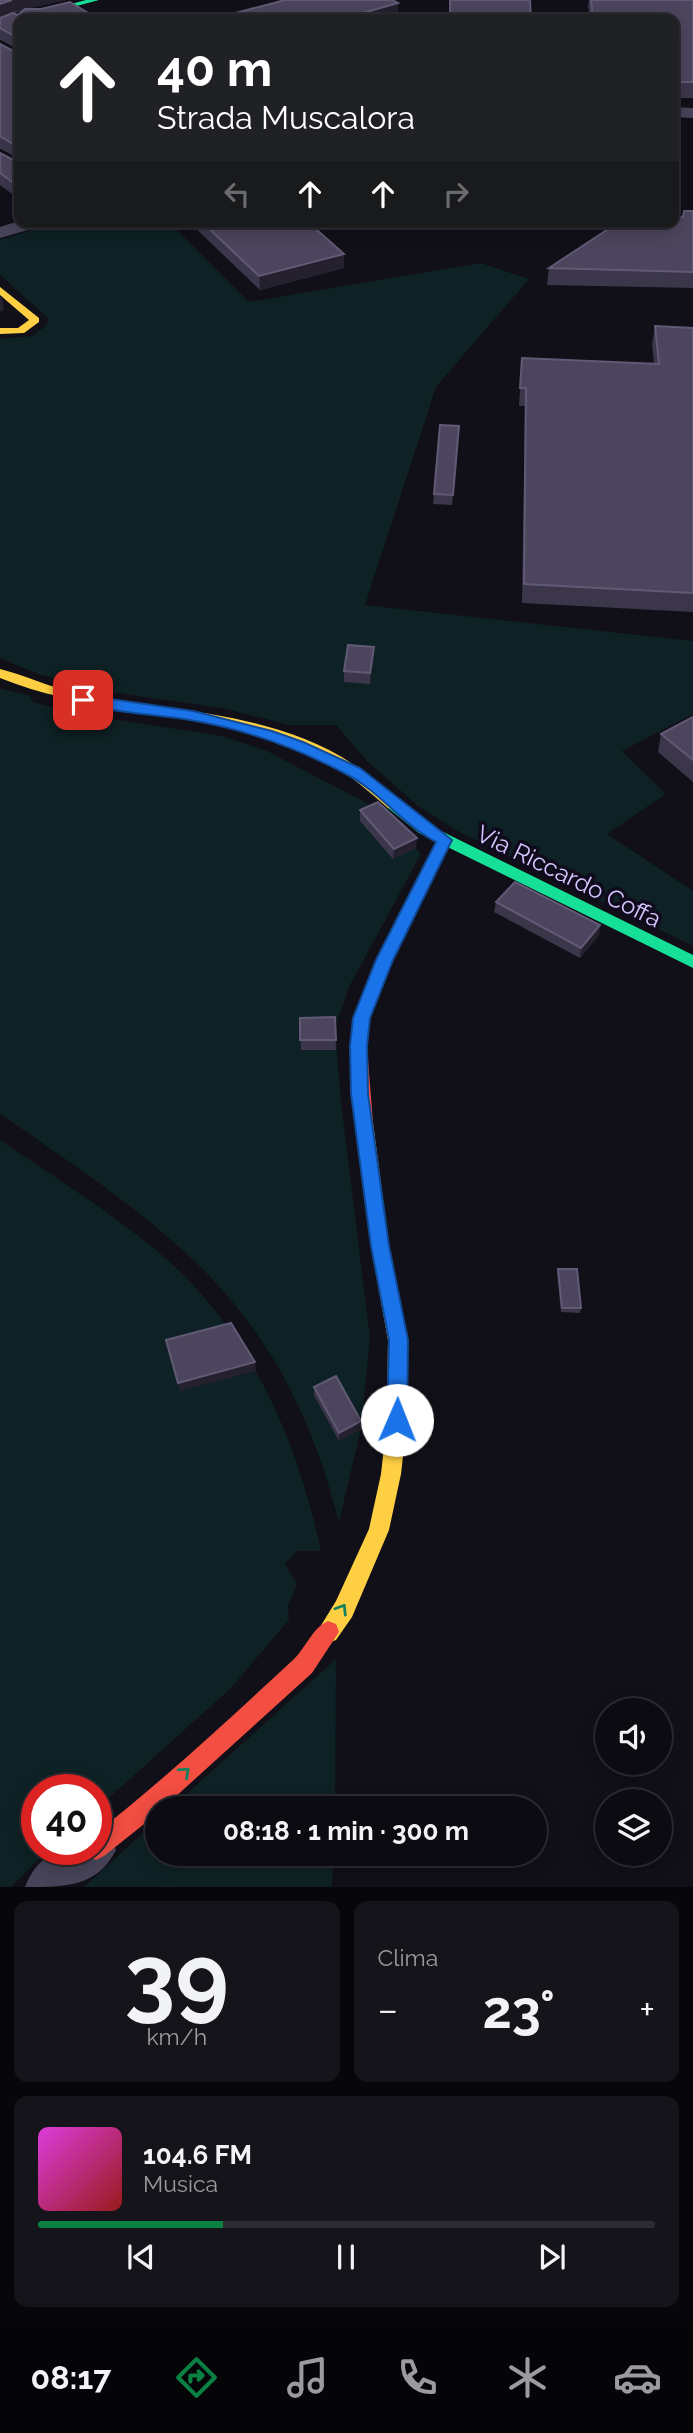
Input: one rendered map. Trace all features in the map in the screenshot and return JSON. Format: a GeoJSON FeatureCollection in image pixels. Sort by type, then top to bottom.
{"type":"FeatureCollection","features":[{"type":"Feature","properties":{"kind":"street"},"geometry":{"type":"LineString","coordinates":[[36,14],[71,3],[95,0]]}},
{"type":"Feature","properties":{"kind":"street"},"geometry":{"type":"LineString","coordinates":[[0,290],[35,320],[31,327],[22,331],[0,331]]}},
{"type":"Feature","properties":{"kind":"street","name":"Via Riccardo Coffa"},"geometry":{"type":"LineString","coordinates":[[0,673],[29,686],[83,700],[193,716],[272,735],[324,755],[355,772],[424,829],[693,962]]}},
{"type":"Feature","properties":{"kind":"street"},"geometry":{"type":"LineString","coordinates":[[112,1817],[286,1651],[338,1567],[355,1527],[369,1476],[381,1408],[387,1341],[380,1246],[360,1094],[362,1018],[384,960],[444,840]]}},
{"type":"Feature","properties":{"kind":"street"},"geometry":{"type":"LineString","coordinates":[[112,1835],[304,1665],[344,1609],[379,1530],[391,1474],[397,1420],[398,1340],[380,1246]]}},
{"type":"Feature","properties":{"kind":"street"},"geometry":{"type":"LineString","coordinates":[[45,1887],[65,1865]]}},
{"type":"Feature","properties":{"kind":"street"},"geometry":{"type":"LineString","coordinates":[[45,1887],[74,1865]]}},
{"type":"Feature","properties":{"kind":"green space"},"geometry":{"type":"Polygon","coordinates":[[[39,228],[175,228],[249,302],[481,263],[529,279],[436,387],[365,605],[693,641],[693,714],[622,751],[666,794],[607,834],[693,891],[693,946],[459,832],[418,806],[368,762],[336,725],[289,725],[222,708],[97,690],[38,674],[0,658],[0,339],[32,336],[47,325],[48,318],[0,275],[0,240],[39,228]]]}},
{"type":"Feature","properties":{"kind":"green space"},"geometry":{"type":"Polygon","coordinates":[[[0,688],[30,696],[33,702],[73,713],[222,736],[267,751],[382,811],[421,854],[350,985],[335,1027],[341,1102],[370,1338],[361,1429],[339,1522],[316,1447],[287,1383],[253,1329],[214,1281],[169,1238],[119,1198],[0,1114],[0,688]]]}},
{"type":"Feature","properties":{"kind":"green space"},"geometry":{"type":"Polygon","coordinates":[[[0,1140],[99,1207],[156,1250],[189,1280],[217,1313],[264,1386],[283,1426],[311,1508],[321,1551],[297,1551],[285,1563],[297,1584],[288,1606],[289,1620],[231,1688],[112,1795],[112,1774],[21,1774],[21,1865],[33,1865],[11,1887],[0,1887],[0,1140]]]}},
{"type":"Feature","properties":{"kind":"green space"},"geometry":{"type":"Polygon","coordinates":[[[336,1659],[335,1796],[184,1796],[336,1659]]]}},
{"type":"Feature","properties":{"kind":"green space"},"geometry":{"type":"Polygon","coordinates":[[[145,1831],[145,1866],[333,1866],[332,1887],[84,1887],[108,1865],[112,1865],[112,1861],[145,1831]]]}},
{"type":"Feature","properties":{"kind":"building"},"geometry":{"type":"Polygon","coordinates":[[[285,0],[392,0],[398,3],[360,14],[232,14],[285,0]]]}},
{"type":"Feature","properties":{"kind":"building"},"geometry":{"type":"Polygon","coordinates":[[[450,0],[530,0],[531,14],[450,14],[450,0]]]}},
{"type":"Feature","properties":{"kind":"building"},"geometry":{"type":"Polygon","coordinates":[[[591,0],[693,0],[693,82],[679,82],[679,14],[592,14],[591,0]]]}},
{"type":"Feature","properties":{"kind":"building"},"geometry":{"type":"Polygon","coordinates":[[[70,2],[90,14],[19,14],[25,9],[41,9],[70,2]]]}},
{"type":"Feature","properties":{"kind":"building"},"geometry":{"type":"Polygon","coordinates":[[[16,14],[14,36],[0,28],[0,18],[16,14]]]}},
{"type":"Feature","properties":{"kind":"building"},"geometry":{"type":"Polygon","coordinates":[[[0,44],[14,51],[14,145],[0,136],[0,44]]]}},
{"type":"Feature","properties":{"kind":"building"},"geometry":{"type":"Polygon","coordinates":[[[0,153],[14,160],[14,183],[0,173],[0,153]]]}},
{"type":"Feature","properties":{"kind":"building"},"geometry":{"type":"Polygon","coordinates":[[[684,211],[693,211],[693,272],[549,268],[610,228],[679,228],[679,217],[683,217],[684,211]]]}},
{"type":"Feature","properties":{"kind":"building"},"geometry":{"type":"Polygon","coordinates":[[[208,228],[315,228],[344,254],[259,276],[208,228]]]}},
{"type":"Feature","properties":{"kind":"building"},"geometry":{"type":"Polygon","coordinates":[[[655,326],[693,328],[693,593],[524,584],[526,388],[520,388],[522,358],[659,364],[655,326]]]}},
{"type":"Feature","properties":{"kind":"building"},"geometry":{"type":"Polygon","coordinates":[[[440,425],[459,426],[453,495],[434,494],[440,425]]]}},
{"type":"Feature","properties":{"kind":"building"},"geometry":{"type":"Polygon","coordinates":[[[348,645],[374,647],[370,673],[344,671],[348,645]]]}},
{"type":"Feature","properties":{"kind":"building"},"geometry":{"type":"Polygon","coordinates":[[[693,717],[693,760],[661,734],[693,717]]]}},
{"type":"Feature","properties":{"kind":"building"},"geometry":{"type":"Polygon","coordinates":[[[378,802],[417,838],[394,849],[360,810],[378,802]]]}},
{"type":"Feature","properties":{"kind":"building"},"geometry":{"type":"Polygon","coordinates":[[[515,882],[600,925],[581,948],[496,902],[515,882]]]}},
{"type":"Feature","properties":{"kind":"building"},"geometry":{"type":"Polygon","coordinates":[[[335,1017],[336,1040],[300,1040],[300,1018],[335,1017]]]}},
{"type":"Feature","properties":{"kind":"building"},"geometry":{"type":"Polygon","coordinates":[[[558,1269],[577,1269],[581,1308],[562,1308],[558,1269]]]}},
{"type":"Feature","properties":{"kind":"building"},"geometry":{"type":"Polygon","coordinates":[[[231,1323],[255,1362],[178,1383],[166,1340],[231,1323]]]}},
{"type":"Feature","properties":{"kind":"building"},"geometry":{"type":"Polygon","coordinates":[[[336,1376],[361,1421],[339,1433],[314,1387],[336,1376]]]}},
{"type":"Feature","properties":{"kind":"traffic: fast"},"geometry":{"type":"LineString","coordinates":[[40,14],[95,0]]}},
{"type":"Feature","properties":{"kind":"traffic: fast"},"geometry":{"type":"LineString","coordinates":[[393,804],[424,829],[693,962]]}},
{"type":"Feature","properties":{"kind":"traffic: slow"},"geometry":{"type":"LineString","coordinates":[[0,290],[35,320],[20,331],[0,331]]}},
{"type":"Feature","properties":{"kind":"traffic: slow"},"geometry":{"type":"LineString","coordinates":[[0,673],[70,696],[256,729],[299,743],[338,761],[393,804]]}},
{"type":"Feature","properties":{"kind":"traffic: slow"},"geometry":{"type":"LineString","coordinates":[[328,1632],[344,1609],[379,1530],[391,1474],[397,1420],[398,1340],[380,1246],[364,1123]]}},
{"type":"Feature","properties":{"kind":"traffic: jam"},"geometry":{"type":"LineString","coordinates":[[364,1123],[359,1047],[362,1018],[384,960],[444,840]]}},
{"type":"Feature","properties":{"kind":"traffic: jam"},"geometry":{"type":"LineString","coordinates":[[112,1835],[304,1665],[328,1632]]}},
{"type":"Feature","properties":{"kind":"route"},"geometry":{"type":"LineString","coordinates":[[83,700],[193,716],[272,735],[324,755],[355,772],[424,829],[444,840],[384,960],[362,1018],[359,1046],[360,1094],[380,1246],[398,1340],[397,1420]]}}]}
